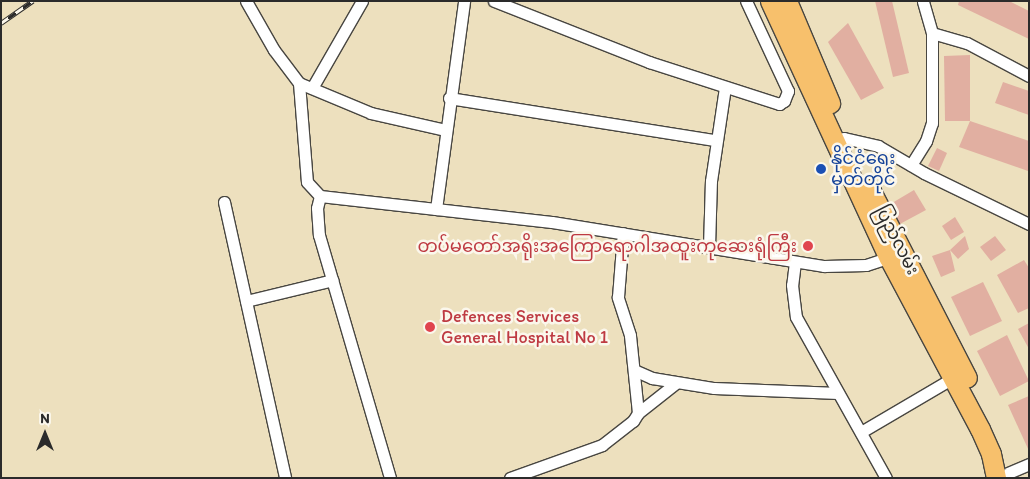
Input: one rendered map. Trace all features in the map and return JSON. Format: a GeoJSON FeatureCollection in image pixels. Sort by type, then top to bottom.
{"type":"FeatureCollection","features":[{"type":"Feature","properties":{"kind":"highway"},"geometry":{"type":"LineString","coordinates":[[770,1],[896,255],[953,378],[1004,476]]}},
{"type":"Feature","properties":{"kind":"highway"},"geometry":{"type":"LineString","coordinates":[[787,1],[840,140]]}},
{"type":"Feature","properties":{"kind":"highway","name":"ပြည်လမ်း"},"geometry":{"type":"LineString","coordinates":[[896,255],[992,424],[1004,476]]}},
{"type":"Feature","properties":{"kind":"street"},"geometry":{"type":"LineString","coordinates":[[246,1],[274,50],[299,83],[370,113],[445,130]]}},
{"type":"Feature","properties":{"kind":"street"},"geometry":{"type":"LineString","coordinates":[[312,88],[362,1]]}},
{"type":"Feature","properties":{"kind":"street"},"geometry":{"type":"LineString","coordinates":[[436,209],[449,98],[464,1]]}},
{"type":"Feature","properties":{"kind":"street"},"geometry":{"type":"LineString","coordinates":[[494,1],[649,62],[725,86],[770,104],[779,104],[787,97],[788,91],[746,1]]}},
{"type":"Feature","properties":{"kind":"street"},"geometry":{"type":"LineString","coordinates":[[911,165],[926,141],[932,123],[932,33],[923,1]]}},
{"type":"Feature","properties":{"kind":"street"},"geometry":{"type":"LineString","coordinates":[[932,33],[968,44],[1029,76]]}},
{"type":"Feature","properties":{"kind":"street"},"geometry":{"type":"LineString","coordinates":[[299,83],[307,182],[320,196],[436,209],[622,234],[796,262],[844,267],[866,265],[896,255]]}},
{"type":"Feature","properties":{"kind":"street"},"geometry":{"type":"LineString","coordinates":[[709,248],[715,140],[725,86]]}},
{"type":"Feature","properties":{"kind":"street"},"geometry":{"type":"LineString","coordinates":[[449,98],[715,140]]}},
{"type":"Feature","properties":{"kind":"street"},"geometry":{"type":"LineString","coordinates":[[840,140],[878,146],[911,165],[1029,224]]}},
{"type":"Feature","properties":{"kind":"street"},"geometry":{"type":"LineString","coordinates":[[320,196],[319,235],[390,478]]}},
{"type":"Feature","properties":{"kind":"street"},"geometry":{"type":"LineString","coordinates":[[224,202],[285,478]]}},
{"type":"Feature","properties":{"kind":"street"},"geometry":{"type":"LineString","coordinates":[[622,234],[618,297],[630,334],[638,413]]}},
{"type":"Feature","properties":{"kind":"street"},"geometry":{"type":"LineString","coordinates":[[796,262],[792,285],[796,317],[886,478]]}},
{"type":"Feature","properties":{"kind":"street"},"geometry":{"type":"LineString","coordinates":[[246,301],[333,280]]}},
{"type":"Feature","properties":{"kind":"street"},"geometry":{"type":"LineString","coordinates":[[634,370],[676,383],[765,392],[838,393]]}},
{"type":"Feature","properties":{"kind":"street"},"geometry":{"type":"LineString","coordinates":[[861,432],[953,378]]}},
{"type":"Feature","properties":{"kind":"street"},"geometry":{"type":"LineString","coordinates":[[510,478],[602,445],[634,421],[638,413],[676,383]]}},
{"type":"Feature","properties":{"kind":"street"},"geometry":{"type":"LineString","coordinates":[[1004,476],[1029,464]]}},
{"type":"Feature","properties":{"kind":"building"},"geometry":{"type":"Polygon","coordinates":[[[875,1],[892,1],[909,73],[893,77],[875,1]]]}},
{"type":"Feature","properties":{"kind":"building"},"geometry":{"type":"Polygon","coordinates":[[[959,1],[1009,1],[1029,11],[1029,39],[958,5],[959,1]]]}},
{"type":"Feature","properties":{"kind":"building"},"geometry":{"type":"Polygon","coordinates":[[[848,23],[884,88],[861,100],[828,42],[848,23]]]}},
{"type":"Feature","properties":{"kind":"building"},"geometry":{"type":"Polygon","coordinates":[[[970,55],[970,121],[945,121],[944,56],[970,55]]]}},
{"type":"Feature","properties":{"kind":"building"},"geometry":{"type":"Polygon","coordinates":[[[1003,82],[1029,91],[1029,115],[995,103],[1003,82]]]}},
{"type":"Feature","properties":{"kind":"building"},"geometry":{"type":"Polygon","coordinates":[[[970,121],[1029,141],[1028,171],[959,147],[970,121]]]}},
{"type":"Feature","properties":{"kind":"building"},"geometry":{"type":"Polygon","coordinates":[[[937,148],[947,153],[939,171],[928,166],[937,148]]]}},
{"type":"Feature","properties":{"kind":"building"},"geometry":{"type":"Polygon","coordinates":[[[914,190],[926,210],[898,225],[887,206],[914,190]]]}},
{"type":"Feature","properties":{"kind":"building"},"geometry":{"type":"Polygon","coordinates":[[[955,217],[964,232],[951,240],[942,226],[955,217]]]}},
{"type":"Feature","properties":{"kind":"building"},"geometry":{"type":"Polygon","coordinates":[[[965,236],[969,249],[958,259],[950,250],[965,236]]]}},
{"type":"Feature","properties":{"kind":"building"},"geometry":{"type":"Polygon","coordinates":[[[995,236],[1006,250],[991,261],[980,247],[995,236]]]}},
{"type":"Feature","properties":{"kind":"building"},"geometry":{"type":"Polygon","coordinates":[[[950,250],[955,271],[941,277],[932,256],[950,250]]]}},
{"type":"Feature","properties":{"kind":"building"},"geometry":{"type":"Polygon","coordinates":[[[1024,260],[1029,268],[1029,308],[1018,313],[997,275],[1024,260]]]}},
{"type":"Feature","properties":{"kind":"building"},"geometry":{"type":"Polygon","coordinates":[[[983,282],[1002,321],[970,336],[951,297],[983,282]]]}},
{"type":"Feature","properties":{"kind":"building"},"geometry":{"type":"Polygon","coordinates":[[[1029,323],[1029,349],[1018,329],[1029,323]]]}},
{"type":"Feature","properties":{"kind":"building"},"geometry":{"type":"Polygon","coordinates":[[[1007,335],[1029,381],[1000,396],[977,351],[1007,335]]]}},
{"type":"Feature","properties":{"kind":"building"},"geometry":{"type":"Polygon","coordinates":[[[1029,396],[1029,451],[1008,405],[1029,396]]]}},
{"type":"Feature","properties":{"kind":"railway"},"geometry":{"type":"LineString","coordinates":[[1,23],[33,1]]}},
{"type":"Feature","properties":{"kind":"place","name":"နိုင်ငံရေး မှတ်တိုင်"},"geometry":{"type":"Point","coordinates":[821,169]}},
{"type":"Feature","properties":{"kind":"place","name":"တပ်မတော်အရိုးအကြောရောဂါအထူးကုဆေးရုံကြီး"},"geometry":{"type":"Point","coordinates":[808,246]}},
{"type":"Feature","properties":{"kind":"place","name":"Defences Services General Hospital No 1"},"geometry":{"type":"Point","coordinates":[430,327]}}]}
